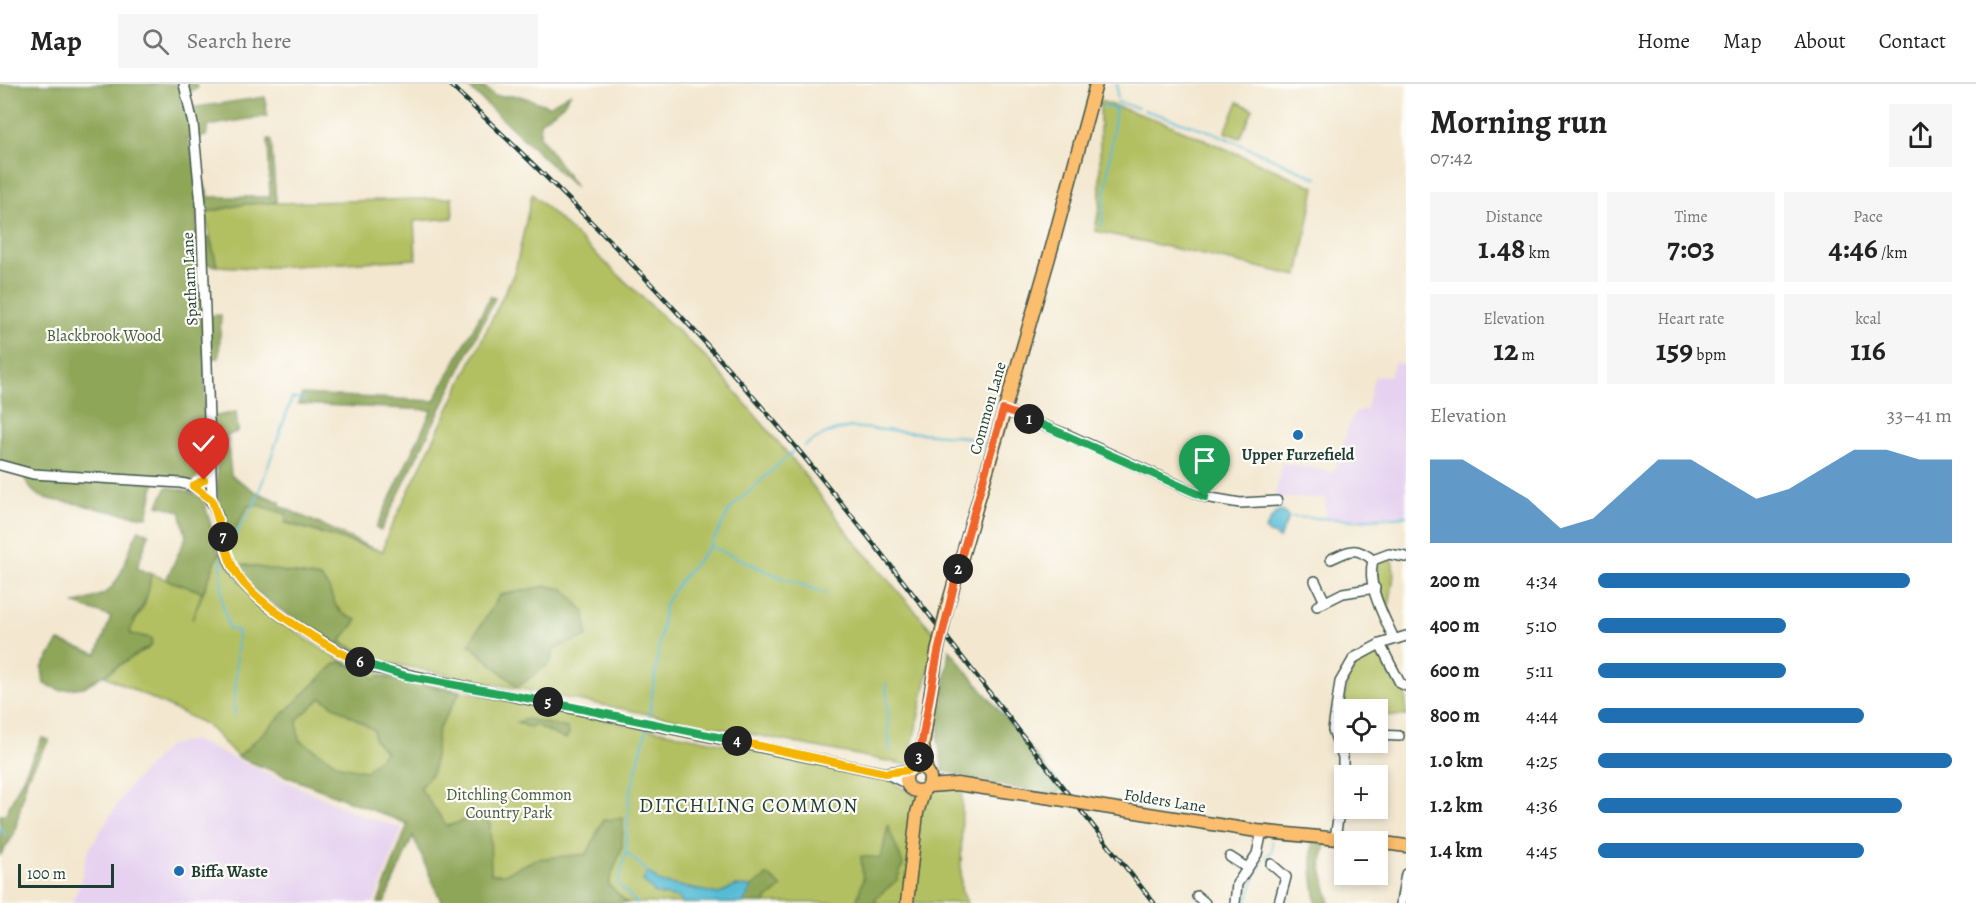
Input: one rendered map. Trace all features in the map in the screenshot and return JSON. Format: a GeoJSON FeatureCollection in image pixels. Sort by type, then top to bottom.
{"type":"FeatureCollection","features":[{"type":"Feature","properties":{"kind":"main road","name":"Common Lane"},"geometry":{"type":"LineString","coordinates":[[927,770],[923,745],[947,608],[1052,247],[1096,84]]}},
{"type":"Feature","properties":{"kind":"main road","name":"Common Lane"},"geometry":{"type":"LineString","coordinates":[[910,769],[923,745]]}},
{"type":"Feature","properties":{"kind":"main road"},"geometry":{"type":"LineString","coordinates":[[907,903],[917,813],[931,778],[927,770],[919,766],[910,769],[906,777],[917,813]]}},
{"type":"Feature","properties":{"kind":"main road","name":"Folders Lane"},"geometry":{"type":"LineString","coordinates":[[927,770],[957,784]]}},
{"type":"Feature","properties":{"kind":"main road","name":"Folders Lane"},"geometry":{"type":"LineString","coordinates":[[926,788],[957,784],[1262,831],[1334,838]]}},
{"type":"Feature","properties":{"kind":"main road"},"geometry":{"type":"LineString","coordinates":[[908,785],[917,791],[926,788]]}},
{"type":"Feature","properties":{"kind":"main road"},"geometry":{"type":"LineString","coordinates":[[1388,844],[1406,846]]}},
{"type":"Feature","properties":{"kind":"street","name":"Spatham Lane"},"geometry":{"type":"LineString","coordinates":[[184,84],[194,132],[201,204],[212,500],[232,566],[242,582],[281,614],[359,661],[406,676],[591,710],[885,773]]}},
{"type":"Feature","properties":{"kind":"street"},"geometry":{"type":"LineString","coordinates":[[1003,410],[1066,434],[1205,497],[1240,503],[1277,501]]}},
{"type":"Feature","properties":{"kind":"street"},"geometry":{"type":"LineString","coordinates":[[0,465],[33,474],[193,486],[212,500]]}},
{"type":"Feature","properties":{"kind":"street"},"geometry":{"type":"LineString","coordinates":[[193,486],[212,474]]}},
{"type":"Feature","properties":{"kind":"street"},"geometry":{"type":"LineString","coordinates":[[1331,560],[1351,550],[1361,551],[1373,561]]}},
{"type":"Feature","properties":{"kind":"street"},"geometry":{"type":"LineString","coordinates":[[1373,561],[1389,554],[1406,557]]}},
{"type":"Feature","properties":{"kind":"street"},"geometry":{"type":"LineString","coordinates":[[1373,561],[1371,571],[1375,588],[1394,639]]}},
{"type":"Feature","properties":{"kind":"street"},"geometry":{"type":"LineString","coordinates":[[1316,581],[1321,604],[1343,593],[1375,588]]}},
{"type":"Feature","properties":{"kind":"street"},"geometry":{"type":"LineString","coordinates":[[1339,699],[1342,676],[1354,658],[1380,644],[1406,636]]}},
{"type":"Feature","properties":{"kind":"street"},"geometry":{"type":"LineString","coordinates":[[1380,644],[1400,683],[1406,686]]}},
{"type":"Feature","properties":{"kind":"street"},"geometry":{"type":"LineString","coordinates":[[1388,736],[1399,736]]}},
{"type":"Feature","properties":{"kind":"street"},"geometry":{"type":"LineString","coordinates":[[1336,831],[1343,788],[1342,753]]}},
{"type":"Feature","properties":{"kind":"street"},"geometry":{"type":"LineString","coordinates":[[885,773],[910,769]]}},
{"type":"Feature","properties":{"kind":"street"},"geometry":{"type":"LineString","coordinates":[[885,773],[908,785]]}},
{"type":"Feature","properties":{"kind":"street"},"geometry":{"type":"LineString","coordinates":[[1234,903],[1237,884],[1258,852],[1262,831]]}},
{"type":"Feature","properties":{"kind":"street"},"geometry":{"type":"LineString","coordinates":[[1229,858],[1247,868]]}},
{"type":"Feature","properties":{"kind":"street"},"geometry":{"type":"LineString","coordinates":[[1271,864],[1286,877],[1279,903]]}},
{"type":"Feature","properties":{"kind":"street"},"geometry":{"type":"LineString","coordinates":[[1401,903],[1406,874]]}},
{"type":"Feature","properties":{"kind":"street"},"geometry":{"type":"LineString","coordinates":[[1197,896],[1205,903]]}},
{"type":"Feature","properties":{"kind":"shaded area"},"geometry":{"type":"Polygon","coordinates":[[[1394,362],[1406,365],[1406,514],[1357,519],[1326,519],[1325,498],[1275,498],[1282,463],[1334,472],[1353,414],[1367,409],[1374,377],[1391,375],[1394,362]]]}},
{"type":"Feature","properties":{"kind":"shaded area"},"geometry":{"type":"Polygon","coordinates":[[[193,740],[363,816],[402,828],[374,903],[71,903],[79,887],[87,853],[127,789],[168,746],[193,740]]]}},
{"type":"Feature","properties":{"kind":"green space","name":"Blackbrook Wood"},"geometry":{"type":"Polygon","coordinates":[[[0,84],[196,84],[198,88],[180,96],[183,109],[265,97],[267,116],[208,126],[206,136],[187,139],[209,197],[270,197],[268,139],[271,139],[276,202],[245,204],[197,214],[197,238],[210,238],[217,266],[201,263],[207,316],[221,315],[219,358],[206,359],[204,419],[236,412],[238,431],[227,436],[231,475],[256,492],[280,502],[280,506],[374,549],[285,522],[287,514],[258,505],[248,506],[228,541],[218,495],[216,459],[190,483],[155,481],[147,517],[39,496],[32,491],[23,471],[0,465],[0,84]]]}},
{"type":"Feature","properties":{"kind":"green space"},"geometry":{"type":"Polygon","coordinates":[[[465,84],[479,84],[495,96],[520,96],[549,106],[571,93],[561,107],[540,122],[540,136],[576,188],[465,84]]]}},
{"type":"Feature","properties":{"kind":"green space"},"geometry":{"type":"Polygon","coordinates":[[[1100,101],[1163,122],[1315,187],[1298,276],[1095,231],[1100,203],[1100,101]]]}},
{"type":"Feature","properties":{"kind":"green space"},"geometry":{"type":"Polygon","coordinates":[[[1238,102],[1253,109],[1240,138],[1225,132],[1238,102]]]}},
{"type":"Feature","properties":{"kind":"green space"},"geometry":{"type":"Polygon","coordinates":[[[532,194],[707,358],[794,461],[852,538],[936,635],[908,765],[388,663],[339,642],[343,638],[348,617],[331,602],[320,578],[234,563],[228,541],[248,506],[258,505],[288,515],[285,523],[383,551],[386,538],[515,271],[532,194]]]}},
{"type":"Feature","properties":{"kind":"green space"},"geometry":{"type":"Polygon","coordinates":[[[452,198],[453,218],[414,221],[416,259],[255,268],[217,266],[205,213],[245,204],[452,198]]]}},
{"type":"Feature","properties":{"kind":"green space"},"geometry":{"type":"Polygon","coordinates":[[[490,297],[495,298],[381,530],[376,528],[432,410],[298,404],[302,394],[434,401],[490,297]]]}},
{"type":"Feature","properties":{"kind":"green space"},"geometry":{"type":"Polygon","coordinates":[[[167,487],[199,496],[205,505],[219,553],[203,592],[166,580],[186,537],[180,511],[158,505],[167,487]]]}},
{"type":"Feature","properties":{"kind":"green space"},"geometry":{"type":"Polygon","coordinates":[[[139,530],[149,534],[137,568],[151,574],[146,598],[130,630],[131,634],[151,638],[152,645],[84,687],[60,690],[44,684],[42,668],[59,641],[97,654],[111,617],[75,604],[99,596],[112,587],[139,530]]]}},
{"type":"Feature","properties":{"kind":"green space","name":"Ditchling Common Country Park"},"geometry":{"type":"Polygon","coordinates":[[[219,553],[258,600],[291,628],[343,661],[383,675],[884,776],[911,794],[926,797],[937,789],[962,788],[961,888],[967,903],[442,903],[408,824],[238,757],[207,725],[105,676],[132,656],[148,649],[151,638],[131,634],[130,630],[145,604],[151,574],[202,592],[192,620],[219,553]]]}},
{"type":"Feature","properties":{"kind":"green space"},"geometry":{"type":"Polygon","coordinates":[[[1391,558],[1394,570],[1393,582],[1389,607],[1384,610],[1375,575],[1379,562],[1391,558]]]}},
{"type":"Feature","properties":{"kind":"green space"},"geometry":{"type":"Polygon","coordinates":[[[234,563],[320,578],[326,584],[340,611],[357,620],[340,642],[379,659],[375,661],[344,647],[290,616],[247,583],[234,563]]]}},
{"type":"Feature","properties":{"kind":"green space"},"geometry":{"type":"Polygon","coordinates":[[[546,586],[564,589],[585,612],[587,637],[554,648],[551,662],[518,687],[469,644],[500,595],[546,586]]]}},
{"type":"Feature","properties":{"kind":"green space"},"geometry":{"type":"Polygon","coordinates":[[[1379,648],[1391,677],[1406,687],[1406,716],[1388,715],[1388,699],[1345,699],[1348,680],[1355,666],[1379,648]]]}},
{"type":"Feature","properties":{"kind":"green space"},"geometry":{"type":"Polygon","coordinates":[[[949,649],[1062,788],[1057,795],[1007,787],[943,771],[938,740],[949,649]]]}},
{"type":"Feature","properties":{"kind":"green space"},"geometry":{"type":"Polygon","coordinates":[[[340,662],[369,672],[373,679],[380,677],[460,692],[438,730],[433,772],[420,788],[447,826],[482,815],[490,824],[491,874],[504,874],[536,859],[587,854],[603,820],[623,818],[622,848],[608,884],[627,903],[442,903],[413,836],[384,903],[378,903],[408,824],[238,757],[335,664],[340,662]],[[321,698],[297,720],[299,740],[341,766],[366,771],[386,752],[374,739],[374,730],[321,698]]]}},
{"type":"Feature","properties":{"kind":"green space"},"geometry":{"type":"Polygon","coordinates":[[[527,719],[567,728],[569,734],[566,739],[538,726],[533,725],[531,728],[517,722],[527,719]]]}},
{"type":"Feature","properties":{"kind":"green space"},"geometry":{"type":"Polygon","coordinates":[[[42,738],[49,740],[27,778],[14,835],[0,855],[0,815],[5,815],[42,738]]]}},
{"type":"Feature","properties":{"kind":"green space"},"geometry":{"type":"Polygon","coordinates":[[[888,826],[903,864],[897,880],[876,898],[876,903],[856,903],[863,880],[861,856],[881,858],[888,826]]]}},
{"type":"Feature","properties":{"kind":"green space"},"geometry":{"type":"Polygon","coordinates":[[[1312,841],[1326,845],[1321,864],[1330,903],[1316,903],[1312,871],[1312,841]]]}},
{"type":"Feature","properties":{"kind":"green space"},"geometry":{"type":"Polygon","coordinates":[[[768,875],[782,887],[763,903],[743,903],[752,887],[768,875]]]}},
{"type":"Feature","properties":{"kind":"water"},"geometry":{"type":"Polygon","coordinates":[[[1281,510],[1289,517],[1279,539],[1265,530],[1273,516],[1281,510]]]}},
{"type":"Feature","properties":{"kind":"water"},"geometry":{"type":"Polygon","coordinates":[[[648,872],[660,882],[719,894],[736,886],[752,887],[743,903],[683,903],[678,898],[656,894],[643,881],[648,872]]]}},
{"type":"Feature","properties":{"kind":"waterway"},"geometry":{"type":"LineString","coordinates":[[1117,84],[1117,98]]}},
{"type":"Feature","properties":{"kind":"waterway"},"geometry":{"type":"LineString","coordinates":[[1117,102],[1138,108]]}},
{"type":"Feature","properties":{"kind":"waterway"},"geometry":{"type":"LineString","coordinates":[[1102,106],[1116,109]]}},
{"type":"Feature","properties":{"kind":"waterway"},"geometry":{"type":"LineString","coordinates":[[1101,227],[1116,107]]}},
{"type":"Feature","properties":{"kind":"waterway"},"geometry":{"type":"LineString","coordinates":[[1144,110],[1212,132],[1317,178]]}},
{"type":"Feature","properties":{"kind":"waterway"},"geometry":{"type":"LineString","coordinates":[[229,545],[255,503],[292,398],[305,399]]}},
{"type":"Feature","properties":{"kind":"waterway"},"geometry":{"type":"LineString","coordinates":[[804,446],[826,433],[850,427],[966,437],[990,446]]}},
{"type":"Feature","properties":{"kind":"waterway"},"geometry":{"type":"LineString","coordinates":[[649,716],[665,604],[679,582],[710,546],[731,508],[793,451]]}},
{"type":"Feature","properties":{"kind":"waterway"},"geometry":{"type":"LineString","coordinates":[[1292,517],[1357,520],[1406,516]]}},
{"type":"Feature","properties":{"kind":"waterway"},"geometry":{"type":"LineString","coordinates":[[710,546],[780,577],[828,594]]}},
{"type":"Feature","properties":{"kind":"waterway"},"geometry":{"type":"LineString","coordinates":[[221,559],[222,601],[229,629],[238,631],[234,716]]}},
{"type":"Feature","properties":{"kind":"waterway"},"geometry":{"type":"LineString","coordinates":[[886,683],[890,752]]}},
{"type":"Feature","properties":{"kind":"waterway"},"geometry":{"type":"LineString","coordinates":[[637,903],[618,884],[626,852],[629,798],[647,728]]}},
{"type":"Feature","properties":{"kind":"waterway"},"geometry":{"type":"LineString","coordinates":[[0,828],[5,834]]}},
{"type":"Feature","properties":{"kind":"waterway"},"geometry":{"type":"LineString","coordinates":[[1266,857],[1272,851],[1272,841]]}},
{"type":"Feature","properties":{"kind":"waterway"},"geometry":{"type":"LineString","coordinates":[[626,852],[648,872]]}},
{"type":"Feature","properties":{"kind":"waterway"},"geometry":{"type":"LineString","coordinates":[[1247,901],[1263,860]]}},
{"type":"Feature","properties":{"kind":"railway"},"geometry":{"type":"LineString","coordinates":[[449,84],[588,219],[721,360],[805,458],[893,568],[1154,903]]}},
{"type":"Feature","properties":{"kind":"place","name":"Upper Furzefield"},"geometry":{"type":"Point","coordinates":[1298,435]}},
{"type":"Feature","properties":{"kind":"place","name":"Biffa Waste"},"geometry":{"type":"Point","coordinates":[179,871]}},
{"type":"Feature","properties":{"kind":"district","name":"DITCHLING COMMON"},"geometry":{"type":"Point","coordinates":[749,805]}},
{"type":"Feature","properties":{"kind":"route"},"geometry":{"type":"LineString","coordinates":[[204,480],[193,486],[202,490],[212,500],[232,566],[242,582],[281,614],[336,650],[359,661],[406,676],[591,710],[885,773],[912,768],[923,745],[949,600],[1003,410],[1066,434],[1205,497]]}}]}
